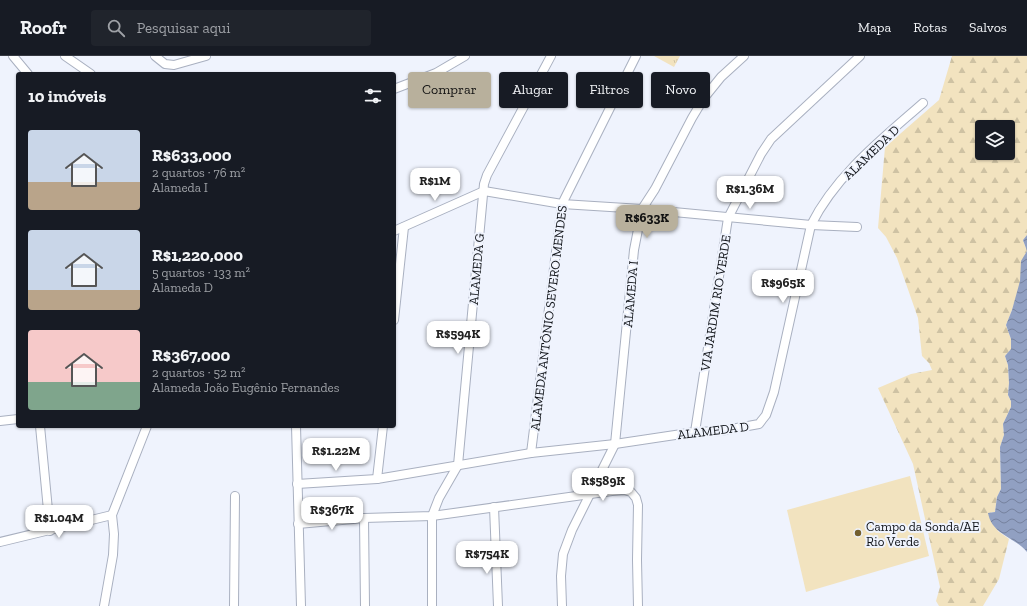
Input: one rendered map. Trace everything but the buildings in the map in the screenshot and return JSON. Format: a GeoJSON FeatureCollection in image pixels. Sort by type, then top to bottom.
{"type":"FeatureCollection","features":[{"type":"Feature","properties":{"kind":"street"},"geometry":{"type":"LineString","coordinates":[[13,56],[26,72]]}},
{"type":"Feature","properties":{"kind":"street"},"geometry":{"type":"LineString","coordinates":[[65,56],[88,72]]}},
{"type":"Feature","properties":{"kind":"street"},"geometry":{"type":"LineString","coordinates":[[155,56],[165,64],[174,65],[206,56]]}},
{"type":"Feature","properties":{"kind":"street"},"geometry":{"type":"LineString","coordinates":[[396,88],[436,73],[465,56]]}},
{"type":"Feature","properties":{"kind":"street","name":"ALAMEDA G"},"geometry":{"type":"LineString","coordinates":[[432,516],[439,498],[458,465],[484,184],[487,175],[551,56]]}},
{"type":"Feature","properties":{"kind":"street","name":"ALAMEDA ANTÔNIO SEVERO MENDES"},"geometry":{"type":"LineString","coordinates":[[531,453],[562,204],[636,56]]}},
{"type":"Feature","properties":{"kind":"street","name":"ALAMEDA I"},"geometry":{"type":"LineString","coordinates":[[562,606],[561,576],[563,554],[572,530],[591,494],[614,444],[634,250],[642,209],[655,189],[704,98],[721,77],[744,56]]}},
{"type":"Feature","properties":{"kind":"street","name":"VIA JARDIM RIO VERDE"},"geometry":{"type":"LineString","coordinates":[[695,432],[728,218],[761,154],[771,139],[860,56]]}},
{"type":"Feature","properties":{"kind":"street","name":"ALAMEDA D"},"geometry":{"type":"LineString","coordinates":[[297,484],[377,479],[531,453],[614,444],[695,432],[720,431],[753,426],[761,422],[766,415],[774,392],[811,226],[821,206],[837,185],[875,146],[923,102]]}},
{"type":"Feature","properties":{"kind":"street"},"geometry":{"type":"LineString","coordinates":[[396,231],[484,191],[562,204],[642,209],[811,226],[857,227]]}},
{"type":"Feature","properties":{"kind":"street"},"geometry":{"type":"LineString","coordinates":[[396,301],[404,227]]}},
{"type":"Feature","properties":{"kind":"street"},"geometry":{"type":"LineString","coordinates":[[0,421],[16,420]]}},
{"type":"Feature","properties":{"kind":"street"},"geometry":{"type":"LineString","coordinates":[[40,428],[50,531]]}},
{"type":"Feature","properties":{"kind":"street"},"geometry":{"type":"LineString","coordinates":[[104,606],[113,555],[114,534],[112,515],[146,428]]}},
{"type":"Feature","properties":{"kind":"street"},"geometry":{"type":"LineString","coordinates":[[296,428],[301,606]]}},
{"type":"Feature","properties":{"kind":"street"},"geometry":{"type":"LineString","coordinates":[[377,479],[383,428]]}},
{"type":"Feature","properties":{"kind":"street"},"geometry":{"type":"LineString","coordinates":[[298,524],[364,518],[432,516],[624,490],[631,492],[636,498],[638,505],[638,606]]}},
{"type":"Feature","properties":{"kind":"street"},"geometry":{"type":"LineString","coordinates":[[234,606],[235,496]]}},
{"type":"Feature","properties":{"kind":"street"},"geometry":{"type":"LineString","coordinates":[[494,507],[498,606]]}},
{"type":"Feature","properties":{"kind":"street"},"geometry":{"type":"LineString","coordinates":[[0,542],[112,515]]}},
{"type":"Feature","properties":{"kind":"street"},"geometry":{"type":"LineString","coordinates":[[432,516],[432,606]]}},
{"type":"Feature","properties":{"kind":"street"},"geometry":{"type":"LineString","coordinates":[[364,518],[365,606]]}},
{"type":"Feature","properties":{"kind":"green space"},"geometry":{"type":"Polygon","coordinates":[[[654,56],[680,56],[674,67],[654,56]]]}},
{"type":"Feature","properties":{"kind":"green space"},"geometry":{"type":"Polygon","coordinates":[[[952,56],[1027,56],[1027,235],[1023,240],[1027,251],[1022,263],[1021,277],[1017,293],[1006,325],[1011,339],[1011,349],[1005,356],[1008,365],[1008,395],[1011,401],[1011,407],[1003,424],[1004,435],[1000,447],[1001,489],[997,497],[995,512],[988,513],[998,531],[1009,539],[999,579],[983,606],[939,606],[936,601],[940,587],[913,464],[878,388],[911,374],[932,370],[929,363],[922,356],[918,318],[897,258],[886,237],[878,228],[885,147],[939,100],[952,56]]]}},
{"type":"Feature","properties":{"kind":"green space","name":"Campo da Sonda/AE Rio Verde"},"geometry":{"type":"Polygon","coordinates":[[[910,476],[929,556],[806,592],[787,510],[910,476]]]}},
{"type":"Feature","properties":{"kind":"water"},"geometry":{"type":"Polygon","coordinates":[[[1027,235],[1027,251],[1023,240],[1027,235]]]}},
{"type":"Feature","properties":{"kind":"water"},"geometry":{"type":"Polygon","coordinates":[[[1027,251],[1027,552],[994,526],[988,513],[995,512],[997,497],[1001,489],[1000,447],[1004,435],[1003,424],[1011,407],[1011,401],[1008,395],[1008,365],[1005,356],[1011,349],[1011,339],[1006,325],[1020,281],[1021,261],[1027,251]]]}},
{"type":"Feature","properties":{"kind":"place","name":"Campo da Sonda/AE Rio Verde"},"geometry":{"type":"Point","coordinates":[858,533]}}]}
